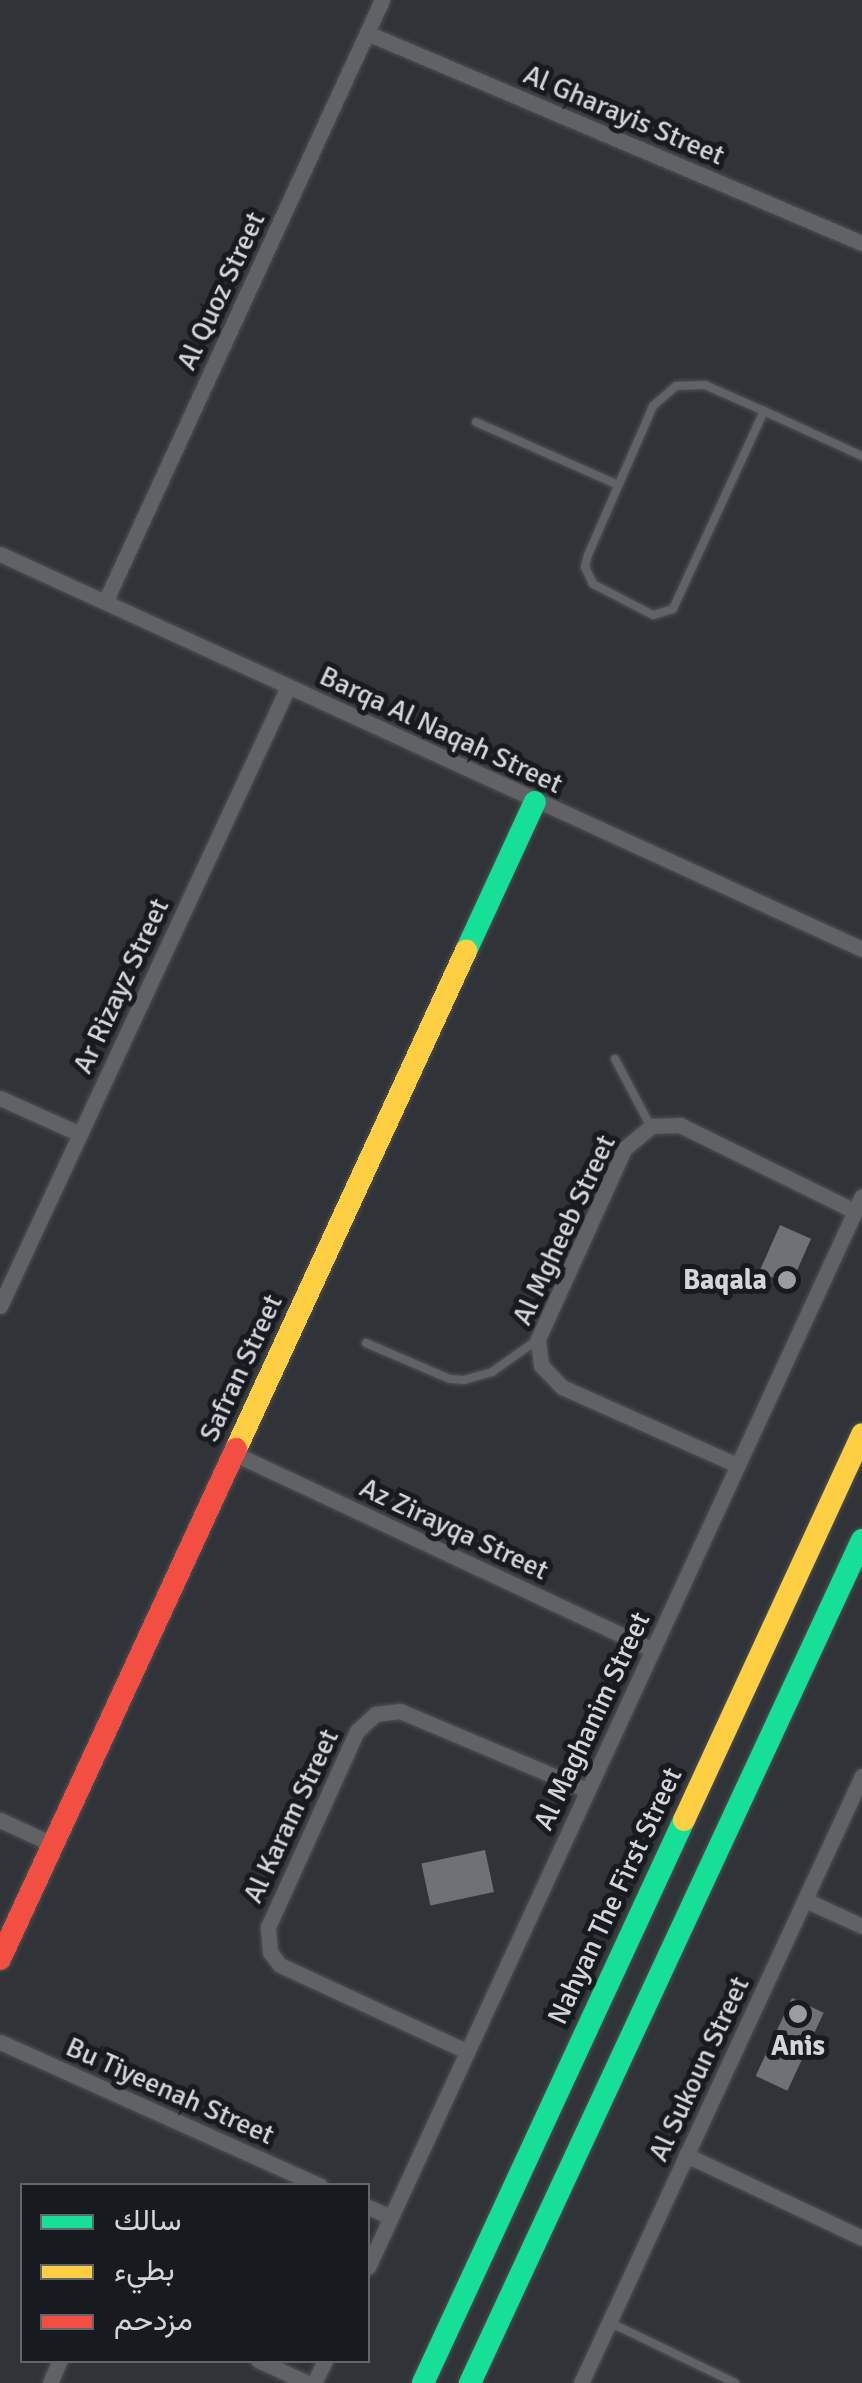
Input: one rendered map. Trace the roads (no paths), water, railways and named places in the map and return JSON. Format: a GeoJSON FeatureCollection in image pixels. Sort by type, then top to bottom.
{"type":"FeatureCollection","features":[{"type":"Feature","properties":{"kind":"main road","name":"Safran Street"},"geometry":{"type":"LineString","coordinates":[[0,1959],[535,802]]}},
{"type":"Feature","properties":{"kind":"main road","name":"Nahyan The First Street"},"geometry":{"type":"LineString","coordinates":[[422,2383],[862,1434]]}},
{"type":"Feature","properties":{"kind":"main road"},"geometry":{"type":"LineString","coordinates":[[470,2383],[862,1540]]}},
{"type":"Feature","properties":{"kind":"street","name":"Al Quoz Street"},"geometry":{"type":"LineString","coordinates":[[104,602],[382,0]]}},
{"type":"Feature","properties":{"kind":"street","name":"Al Gharayis Street"},"geometry":{"type":"LineString","coordinates":[[367,34],[862,243]]}},
{"type":"Feature","properties":{"kind":"street","name":"Barqa Al Naqah Street"},"geometry":{"type":"LineString","coordinates":[[0,554],[862,949]]}},
{"type":"Feature","properties":{"kind":"street","name":"Ar Rizayz Street"},"geometry":{"type":"LineString","coordinates":[[0,1306],[288,687]]}},
{"type":"Feature","properties":{"kind":"street"},"geometry":{"type":"LineString","coordinates":[[0,1098],[80,1134]]}},
{"type":"Feature","properties":{"kind":"street","name":"Al Mgheeb Street"},"geometry":{"type":"LineString","coordinates":[[737,1465],[556,1383],[541,1365],[538,1339],[624,1148],[651,1126],[670,1124],[858,1204]]}},
{"type":"Feature","properties":{"kind":"street","name":"Al Maghanim Street"},"geometry":{"type":"LineString","coordinates":[[370,2262],[858,1204]]}},
{"type":"Feature","properties":{"kind":"street","name":"Az Zirayqa Street"},"geometry":{"type":"LineString","coordinates":[[235,1454],[652,1649]]}},
{"type":"Feature","properties":{"kind":"street","name":"Al Karam Street"},"geometry":{"type":"LineString","coordinates":[[466,2050],[280,1966],[267,1944],[268,1927],[357,1730],[375,1714],[400,1711],[587,1790]]}},
{"type":"Feature","properties":{"kind":"street","name":"Al Sukoun Street"},"geometry":{"type":"LineString","coordinates":[[580,2383],[862,1776]]}},
{"type":"Feature","properties":{"kind":"street"},"geometry":{"type":"LineString","coordinates":[[0,1820],[52,1844]]}},
{"type":"Feature","properties":{"kind":"street"},"geometry":{"type":"LineString","coordinates":[[804,1900],[862,1926]]}},
{"type":"Feature","properties":{"kind":"street","name":"Bu Tiyeenah Street"},"geometry":{"type":"LineString","coordinates":[[0,2042],[313,2183]]}},
{"type":"Feature","properties":{"kind":"street"},"geometry":{"type":"LineString","coordinates":[[686,2155],[862,2238]]}},
{"type":"Feature","properties":{"kind":"street"},"geometry":{"type":"LineString","coordinates":[[370,2208],[390,2217]]}},
{"type":"Feature","properties":{"kind":"street"},"geometry":{"type":"LineString","coordinates":[[265,2363],[311,2383]]}},
{"type":"Feature","properties":{"kind":"lane"},"geometry":{"type":"LineString","coordinates":[[764,411],[678,603],[663,615],[598,588],[586,573],[588,555],[654,406],[676,386],[705,385],[764,411],[862,456]]}},
{"type":"Feature","properties":{"kind":"lane"},"geometry":{"type":"LineString","coordinates":[[476,422],[618,485]]}},
{"type":"Feature","properties":{"kind":"lane"},"geometry":{"type":"LineString","coordinates":[[614,1059],[651,1126]]}},
{"type":"Feature","properties":{"kind":"lane"},"geometry":{"type":"LineString","coordinates":[[366,1343],[450,1379],[464,1380],[492,1372],[538,1339]]}},
{"type":"Feature","properties":{"kind":"lane"},"geometry":{"type":"LineString","coordinates":[[608,2322],[735,2383]]}},
{"type":"Feature","properties":{"kind":"place","name":"Baqala"},"geometry":{"type":"Point","coordinates":[787,1280]}},
{"type":"Feature","properties":{"kind":"place","name":"Anis"},"geometry":{"type":"Point","coordinates":[798,2014]}}]}
